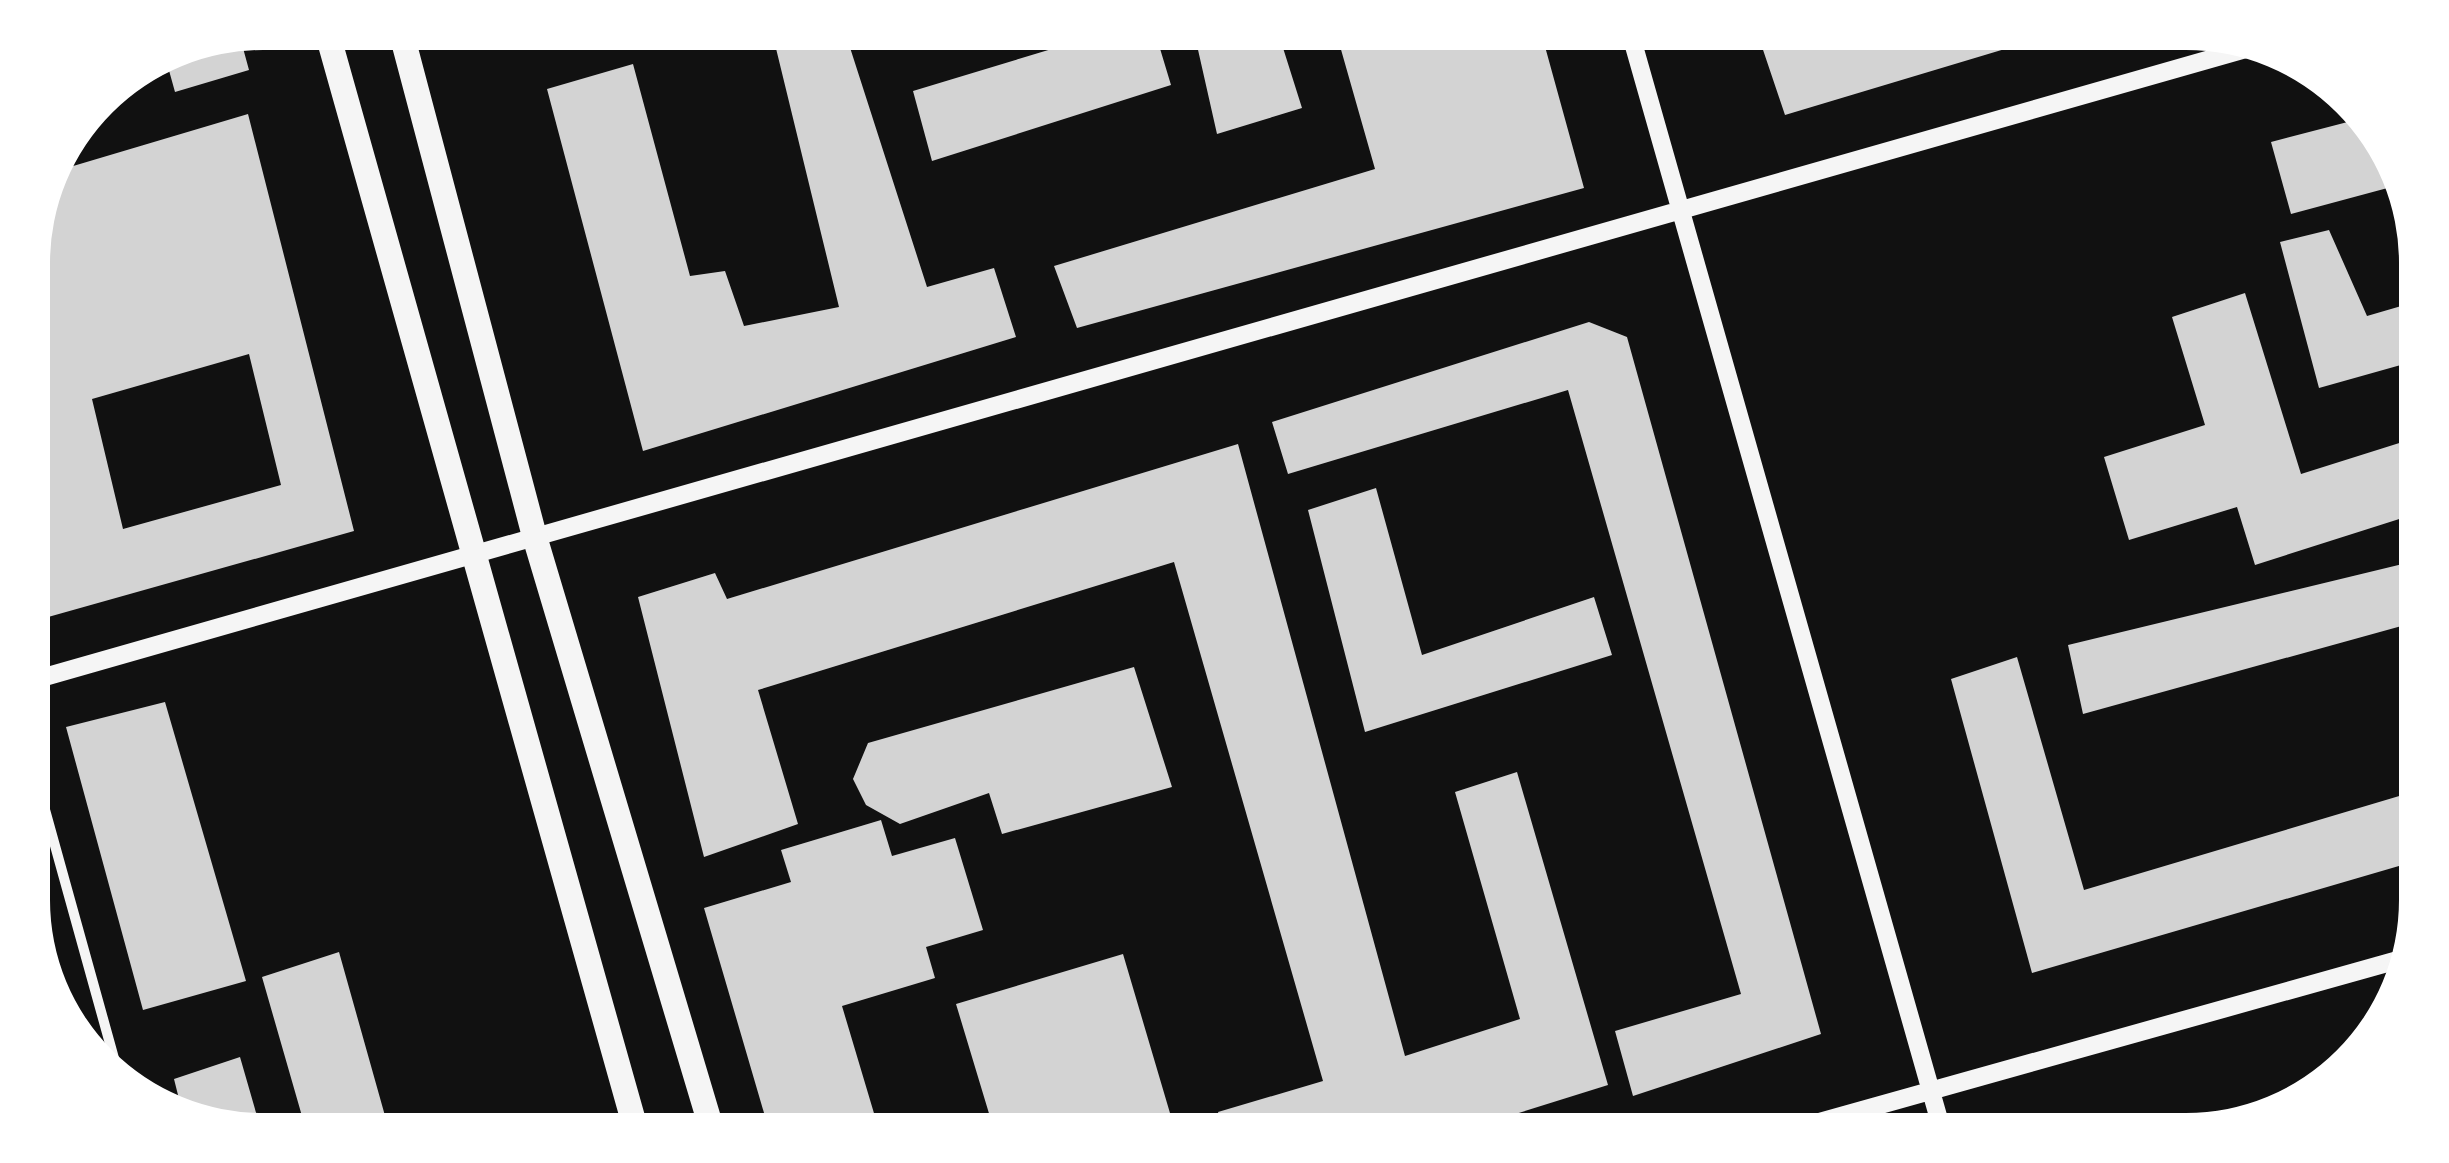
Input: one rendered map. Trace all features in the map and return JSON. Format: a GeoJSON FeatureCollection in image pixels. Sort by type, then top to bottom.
{"type":"FeatureCollection","features":[{"type":"Feature","properties":{"kind":"main road"},"geometry":{"type":"LineString","coordinates":[[332,50],[631,1113]]}},
{"type":"Feature","properties":{"kind":"main road"},"geometry":{"type":"LineString","coordinates":[[406,50],[534,538],[707,1113]]}},
{"type":"Feature","properties":{"kind":"street"},"geometry":{"type":"LineString","coordinates":[[1635,50],[1937,1113]]}},
{"type":"Feature","properties":{"kind":"street"},"geometry":{"type":"LineString","coordinates":[[50,675],[2228,54]]}},
{"type":"Feature","properties":{"kind":"street"},"geometry":{"type":"LineString","coordinates":[[50,827],[112,1051]]}},
{"type":"Feature","properties":{"kind":"street"},"geometry":{"type":"LineString","coordinates":[[1853,1113],[2390,962]]}},
{"type":"Feature","properties":{"kind":"building"},"geometry":{"type":"Polygon","coordinates":[[[776,50],[851,50],[927,287],[994,268],[1016,337],[643,451],[547,89],[633,64],[690,276],[725,271],[744,326],[839,307],[776,50]]]}},
{"type":"Feature","properties":{"kind":"building"},"geometry":{"type":"Polygon","coordinates":[[[1049,50],[1160,50],[1171,85],[932,161],[913,91],[1049,50]]]}},
{"type":"Feature","properties":{"kind":"building"},"geometry":{"type":"Polygon","coordinates":[[[1198,50],[1284,50],[1302,108],[1217,134],[1198,50]]]}},
{"type":"Feature","properties":{"kind":"building"},"geometry":{"type":"Polygon","coordinates":[[[1341,50],[1546,50],[1584,188],[1077,328],[1054,266],[1375,169],[1341,50]]]}},
{"type":"Feature","properties":{"kind":"building"},"geometry":{"type":"Polygon","coordinates":[[[1763,50],[2001,50],[1785,115],[1763,50]]]}},
{"type":"Feature","properties":{"kind":"building"},"geometry":{"type":"Polygon","coordinates":[[[244,51],[249,70],[175,92],[169,72],[208,57],[244,51]]]}},
{"type":"Feature","properties":{"kind":"building"},"geometry":{"type":"Polygon","coordinates":[[[248,114],[354,531],[50,616],[50,249],[57,208],[73,166],[248,114]],[[249,354],[92,399],[123,529],[281,485],[249,354]]]}},
{"type":"Feature","properties":{"kind":"building"},"geometry":{"type":"Polygon","coordinates":[[[2346,122],[2371,156],[2386,189],[2291,214],[2271,142],[2346,122]]]}},
{"type":"Feature","properties":{"kind":"building"},"geometry":{"type":"Polygon","coordinates":[[[2329,230],[2367,316],[2399,307],[2399,366],[2319,388],[2280,242],[2329,230]]]}},
{"type":"Feature","properties":{"kind":"building"},"geometry":{"type":"Polygon","coordinates":[[[2245,293],[2301,474],[2399,443],[2399,519],[2255,565],[2237,507],[2129,540],[2104,457],[2205,425],[2172,317],[2245,293]]]}},
{"type":"Feature","properties":{"kind":"building"},"geometry":{"type":"Polygon","coordinates":[[[1589,322],[1627,337],[1821,1034],[1633,1096],[1615,1031],[1741,994],[1568,390],[1288,474],[1272,422],[1589,322]]]}},
{"type":"Feature","properties":{"kind":"building"},"geometry":{"type":"Polygon","coordinates":[[[1238,444],[1405,1056],[1520,1019],[1455,792],[1517,772],[1608,1085],[1518,1113],[1218,1113],[1323,1081],[1174,562],[758,690],[798,824],[704,857],[638,597],[715,573],[727,599],[1238,444]]]}},
{"type":"Feature","properties":{"kind":"building"},"geometry":{"type":"Polygon","coordinates":[[[1376,488],[1422,655],[1594,597],[1612,655],[1365,732],[1308,510],[1376,488]]]}},
{"type":"Feature","properties":{"kind":"building"},"geometry":{"type":"Polygon","coordinates":[[[2399,565],[2399,627],[2083,714],[2068,645],[2399,565]]]}},
{"type":"Feature","properties":{"kind":"building"},"geometry":{"type":"Polygon","coordinates":[[[2017,657],[2084,890],[2399,796],[2399,866],[2032,973],[1951,679],[2017,657]]]}},
{"type":"Feature","properties":{"kind":"building"},"geometry":{"type":"Polygon","coordinates":[[[1134,667],[1172,787],[1002,834],[989,793],[900,824],[866,805],[853,779],[868,743],[1134,667]]]}},
{"type":"Feature","properties":{"kind":"building"},"geometry":{"type":"Polygon","coordinates":[[[165,702],[246,981],[143,1010],[66,727],[165,702]]]}},
{"type":"Feature","properties":{"kind":"building"},"geometry":{"type":"Polygon","coordinates":[[[881,820],[892,856],[955,838],[983,930],[926,947],[935,978],[842,1006],[874,1113],[764,1113],[704,908],[791,882],[781,850],[881,820]]]}},
{"type":"Feature","properties":{"kind":"building"},"geometry":{"type":"Polygon","coordinates":[[[339,952],[384,1113],[301,1113],[262,977],[339,952]]]}},
{"type":"Feature","properties":{"kind":"building"},"geometry":{"type":"Polygon","coordinates":[[[1123,954],[1170,1113],[989,1113],[956,1004],[1123,954]]]}},
{"type":"Feature","properties":{"kind":"building"},"geometry":{"type":"Polygon","coordinates":[[[240,1057],[256,1113],[221,1109],[181,1097],[174,1079],[240,1057]]]}}]}
